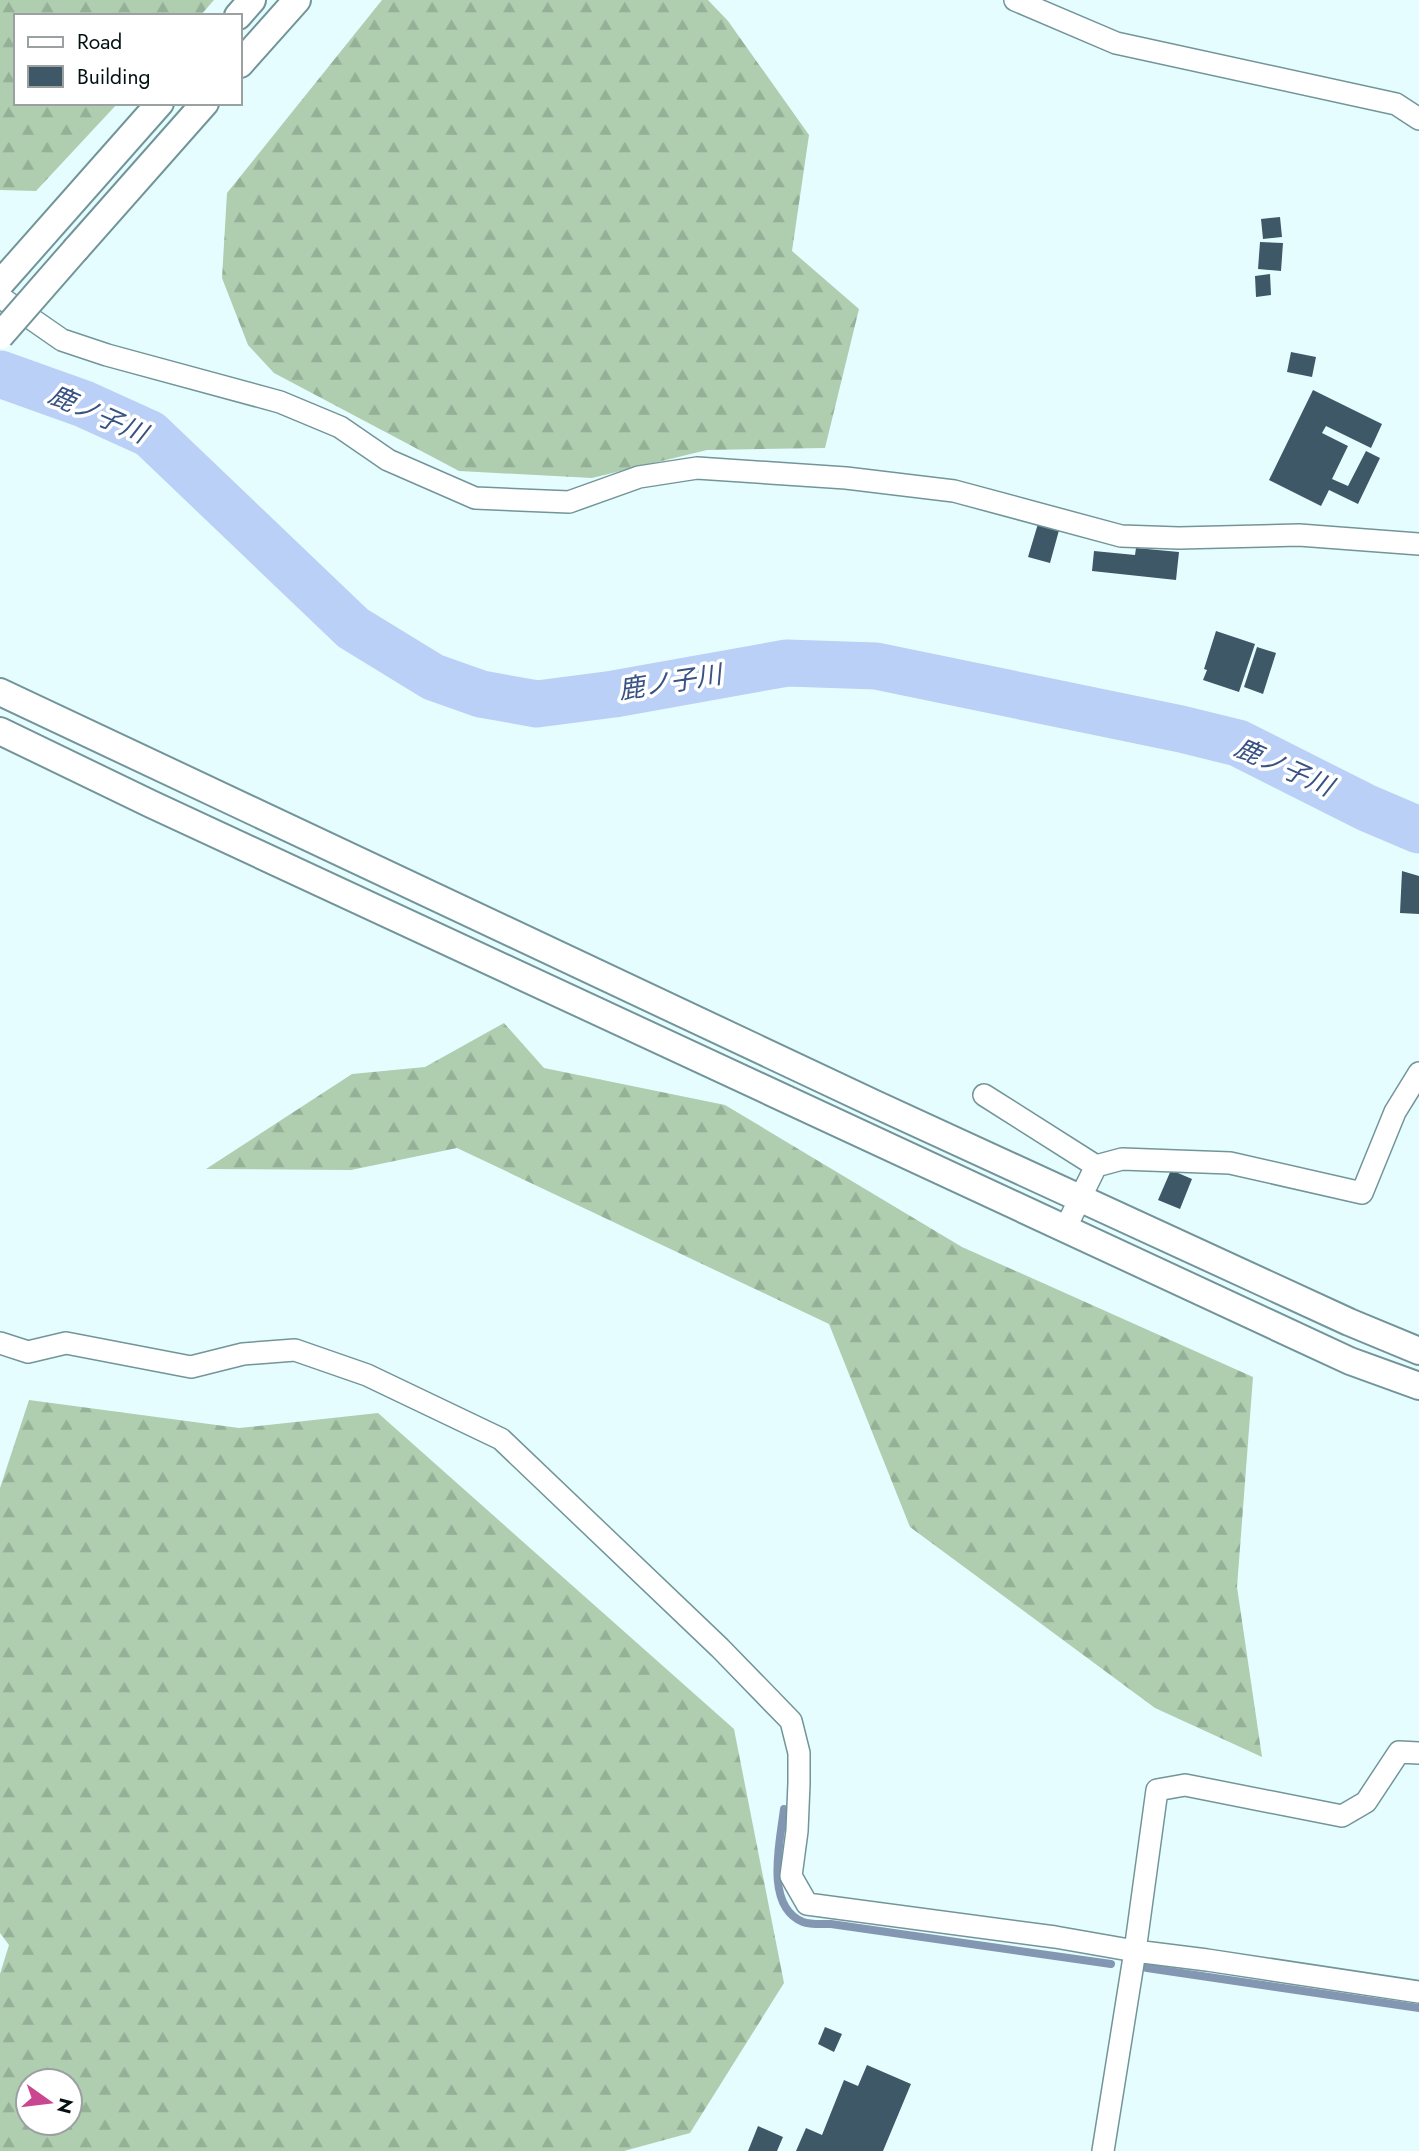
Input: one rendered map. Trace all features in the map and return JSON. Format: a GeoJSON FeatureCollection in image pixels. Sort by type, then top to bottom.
{"type":"FeatureCollection","features":[{"type":"Feature","properties":{"kind":"street"},"geometry":{"type":"LineString","coordinates":[[240,14],[252,0]]}},
{"type":"Feature","properties":{"kind":"street"},"geometry":{"type":"LineString","coordinates":[[242,62],[297,0]]}},
{"type":"Feature","properties":{"kind":"street"},"geometry":{"type":"LineString","coordinates":[[1015,0],[1116,43],[1396,104],[1419,119]]}},
{"type":"Feature","properties":{"kind":"street"},"geometry":{"type":"LineString","coordinates":[[0,284],[158,105]]}},
{"type":"Feature","properties":{"kind":"street"},"geometry":{"type":"LineString","coordinates":[[0,336],[203,105]]}},
{"type":"Feature","properties":{"kind":"street"},"geometry":{"type":"LineString","coordinates":[[0,297],[62,340],[107,355],[280,402],[340,427],[388,460],[475,498],[569,502],[639,477],[697,468],[846,478],[954,491],[1121,536],[1179,538],[1299,535],[1419,544]]}},
{"type":"Feature","properties":{"kind":"street"},"geometry":{"type":"LineString","coordinates":[[0,692],[1081,1198],[1349,1322],[1419,1351]]}},
{"type":"Feature","properties":{"kind":"street"},"geometry":{"type":"LineString","coordinates":[[0,731],[151,804],[1350,1360],[1419,1386]]}},
{"type":"Feature","properties":{"kind":"street"},"geometry":{"type":"LineString","coordinates":[[984,1095],[1096,1166],[1122,1159],[1230,1163],[1362,1194],[1395,1112],[1419,1073]]}},
{"type":"Feature","properties":{"kind":"street"},"geometry":{"type":"LineString","coordinates":[[1066,1227],[1096,1166]]}},
{"type":"Feature","properties":{"kind":"street"},"geometry":{"type":"LineString","coordinates":[[0,1343],[28,1352],[66,1343],[191,1367],[243,1354],[295,1350],[367,1375],[501,1439],[720,1648],[792,1721],[799,1753],[799,1783],[791,1876],[807,1904],[1055,1937],[1419,1992]]}},
{"type":"Feature","properties":{"kind":"street"},"geometry":{"type":"LineString","coordinates":[[1103,2151],[1157,1790],[1185,1785],[1342,1816],[1366,1802],[1399,1752],[1419,1753]]}},
{"type":"Feature","properties":{"kind":"green space"},"geometry":{"type":"Polygon","coordinates":[[[0,0],[214,0],[202,14],[14,14],[14,105],[116,105],[36,191],[0,190],[0,0]]]}},
{"type":"Feature","properties":{"kind":"green space"},"geometry":{"type":"Polygon","coordinates":[[[382,0],[708,0],[728,21],[809,135],[792,251],[859,309],[825,448],[707,450],[592,478],[459,471],[274,373],[248,345],[222,278],[227,193],[382,0]]]}},
{"type":"Feature","properties":{"kind":"green space"},"geometry":{"type":"Polygon","coordinates":[[[504,1023],[544,1068],[725,1105],[962,1247],[1253,1377],[1237,1587],[1262,1757],[1155,1708],[910,1527],[829,1324],[457,1148],[351,1170],[206,1169],[352,1074],[425,1067],[504,1023]]]}},
{"type":"Feature","properties":{"kind":"green space"},"geometry":{"type":"Polygon","coordinates":[[[29,1400],[239,1428],[378,1413],[734,1729],[784,1983],[690,2133],[624,2151],[0,2151],[0,1974],[9,1945],[0,1933],[0,1488],[29,1400]]]}},
{"type":"Feature","properties":{"kind":"building"},"geometry":{"type":"Polygon","coordinates":[[[1280,217],[1282,237],[1263,239],[1261,219],[1280,217]]]}},
{"type":"Feature","properties":{"kind":"building"},"geometry":{"type":"Polygon","coordinates":[[[1260,242],[1283,243],[1281,271],[1258,269],[1260,242]]]}},
{"type":"Feature","properties":{"kind":"building"},"geometry":{"type":"Polygon","coordinates":[[[1270,274],[1271,295],[1256,297],[1255,276],[1270,274]]]}},
{"type":"Feature","properties":{"kind":"building"},"geometry":{"type":"Polygon","coordinates":[[[1291,352],[1316,357],[1312,377],[1287,372],[1291,352]]]}},
{"type":"Feature","properties":{"kind":"building"},"geometry":{"type":"Polygon","coordinates":[[[1313,390],[1382,424],[1371,448],[1326,426],[1322,433],[1348,446],[1332,479],[1348,486],[1366,451],[1380,458],[1358,504],[1329,490],[1321,506],[1269,480],[1313,390]]]}},
{"type":"Feature","properties":{"kind":"building"},"geometry":{"type":"Polygon","coordinates":[[[1040,517],[1061,523],[1050,563],[1028,557],[1040,517]]]}},
{"type":"Feature","properties":{"kind":"building"},"geometry":{"type":"Polygon","coordinates":[[[1136,548],[1179,552],[1176,580],[1092,571],[1094,551],[1135,555],[1136,548]]]}},
{"type":"Feature","properties":{"kind":"building"},"geometry":{"type":"Polygon","coordinates":[[[1216,631],[1255,644],[1239,692],[1203,680],[1216,631]]]}},
{"type":"Feature","properties":{"kind":"building"},"geometry":{"type":"Polygon","coordinates":[[[1257,647],[1276,653],[1263,694],[1244,687],[1257,647]]]}},
{"type":"Feature","properties":{"kind":"building"},"geometry":{"type":"Polygon","coordinates":[[[1402,871],[1419,876],[1419,914],[1400,913],[1402,871]]]}},
{"type":"Feature","properties":{"kind":"building"},"geometry":{"type":"Polygon","coordinates":[[[1171,1170],[1192,1179],[1180,1209],[1158,1200],[1171,1170]]]}},
{"type":"Feature","properties":{"kind":"building"},"geometry":{"type":"Polygon","coordinates":[[[825,2027],[842,2034],[834,2052],[818,2044],[825,2027]]]}},
{"type":"Feature","properties":{"kind":"building"},"geometry":{"type":"Polygon","coordinates":[[[867,2065],[911,2084],[883,2151],[796,2151],[806,2128],[822,2135],[844,2080],[858,2086],[867,2065]]]}},
{"type":"Feature","properties":{"kind":"building"},"geometry":{"type":"Polygon","coordinates":[[[758,2126],[783,2137],[777,2151],[748,2151],[758,2126]]]}},
{"type":"Feature","properties":{"kind":"waterway","name":"鹿ノ子川"},"geometry":{"type":"LineString","coordinates":[[0,374],[84,404],[150,434],[353,628],[433,677],[481,694],[537,704],[614,694],[787,663],[876,666],[1238,743],[1367,808],[1419,830]]}},
{"type":"Feature","properties":{"kind":"waterway"},"geometry":{"type":"LineString","coordinates":[[784,1809],[778,1855],[779,1888],[783,1902],[791,1914],[803,1922],[1111,1964]]}},
{"type":"Feature","properties":{"kind":"waterway"},"geometry":{"type":"LineString","coordinates":[[1147,1968],[1419,2008]]}}]}
